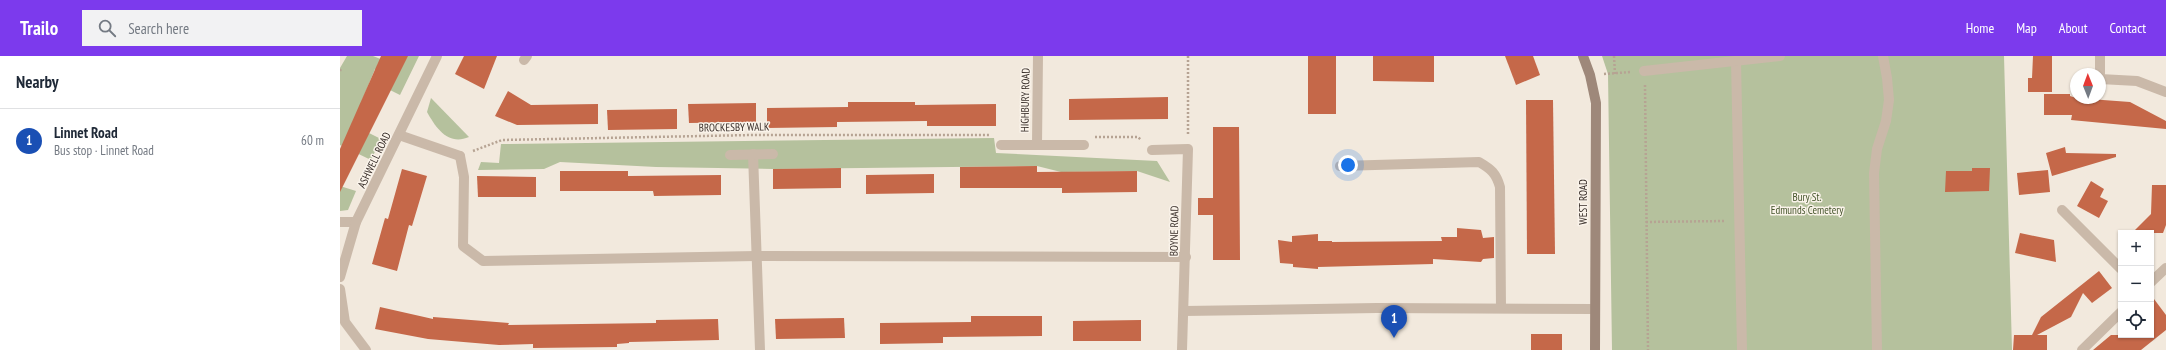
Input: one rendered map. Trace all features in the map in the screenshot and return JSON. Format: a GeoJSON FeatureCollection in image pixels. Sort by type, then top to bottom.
{"type":"FeatureCollection","features":[{"type":"Feature","properties":{"kind":"street","name":"ASHWELL ROAD"},"geometry":{"type":"LineString","coordinates":[[340,277],[356,222],[437,56]]}},
{"type":"Feature","properties":{"kind":"street","name":"HIGHBURY ROAD"},"geometry":{"type":"LineString","coordinates":[[1037,144],[1038,56]]}},
{"type":"Feature","properties":{"kind":"street","name":"WEST ROAD"},"geometry":{"type":"LineString","coordinates":[[1583,56],[1590,75],[1596,103],[1595,350]]}},
{"type":"Feature","properties":{"kind":"street"},"geometry":{"type":"LineString","coordinates":[[1644,71],[1780,56]]}},
{"type":"Feature","properties":{"kind":"street"},"geometry":{"type":"LineString","coordinates":[[1877,350],[1874,173],[1877,149],[1886,121],[1889,100],[1883,56]]}},
{"type":"Feature","properties":{"kind":"street"},"geometry":{"type":"LineString","coordinates":[[2100,56],[2100,68]]}},
{"type":"Feature","properties":{"kind":"street"},"geometry":{"type":"LineString","coordinates":[[1736,61],[1742,350]]}},
{"type":"Feature","properties":{"kind":"street"},"geometry":{"type":"LineString","coordinates":[[2106,79],[2137,81],[2166,92]]}},
{"type":"Feature","properties":{"kind":"street"},"geometry":{"type":"LineString","coordinates":[[399,135],[460,156],[464,177],[463,246],[483,261],[756,256],[1186,257]]}},
{"type":"Feature","properties":{"kind":"street","name":"HIGHBURY ROAD"},"geometry":{"type":"LineString","coordinates":[[1002,145],[1084,145]]}},
{"type":"Feature","properties":{"kind":"street"},"geometry":{"type":"LineString","coordinates":[[1152,150],[1188,149]]}},
{"type":"Feature","properties":{"kind":"street","name":"BOYNE ROAD"},"geometry":{"type":"LineString","coordinates":[[1182,350],[1186,257],[1188,149]]}},
{"type":"Feature","properties":{"kind":"street"},"geometry":{"type":"LineString","coordinates":[[730,154],[773,154]]}},
{"type":"Feature","properties":{"kind":"street"},"geometry":{"type":"LineString","coordinates":[[753,154],[760,350]]}},
{"type":"Feature","properties":{"kind":"street"},"geometry":{"type":"LineString","coordinates":[[1340,166],[1480,162],[1490,168],[1497,175],[1500,187],[1501,308]]}},
{"type":"Feature","properties":{"kind":"street"},"geometry":{"type":"LineString","coordinates":[[2062,210],[2118,266]]}},
{"type":"Feature","properties":{"kind":"street"},"geometry":{"type":"LineString","coordinates":[[340,222],[356,222]]}},
{"type":"Feature","properties":{"kind":"street"},"geometry":{"type":"LineString","coordinates":[[2154,279],[2166,268]]}},
{"type":"Feature","properties":{"kind":"street"},"geometry":{"type":"LineString","coordinates":[[340,288],[345,322],[366,350]]}},
{"type":"Feature","properties":{"kind":"street"},"geometry":{"type":"LineString","coordinates":[[1184,311],[1377,308],[1594,309]]}},
{"type":"Feature","properties":{"kind":"street"},"geometry":{"type":"LineString","coordinates":[[2082,350],[2118,315]]}},
{"type":"Feature","properties":{"kind":"path"},"geometry":{"type":"LineString","coordinates":[[1188,56],[1188,149]]}},
{"type":"Feature","properties":{"kind":"path"},"geometry":{"type":"LineString","coordinates":[[1614,56],[1615,74]]}},
{"type":"Feature","properties":{"kind":"path"},"geometry":{"type":"LineString","coordinates":[[1590,75],[1644,71],[1648,350]]}},
{"type":"Feature","properties":{"kind":"path","name":"BROCKESBY WALK"},"geometry":{"type":"LineString","coordinates":[[460,156],[502,140],[622,136],[1002,135],[1002,145]]}},
{"type":"Feature","properties":{"kind":"path"},"geometry":{"type":"LineString","coordinates":[[1084,145],[1089,137],[1138,137],[1152,150]]}},
{"type":"Feature","properties":{"kind":"path"},"geometry":{"type":"LineString","coordinates":[[1646,222],[1740,221]]}},
{"type":"Feature","properties":{"kind":"green space"},"geometry":{"type":"Polygon","coordinates":[[[347,56],[373,56],[383,60],[406,56],[419,56],[400,95],[390,90],[375,69],[361,103],[369,133],[381,139],[371,160],[340,145],[340,68],[347,56]]]}},
{"type":"Feature","properties":{"kind":"green space","name":"Bury St. Edmunds Cemetery"},"geometry":{"type":"Polygon","coordinates":[[[1602,56],[2004,56],[2012,350],[1612,350],[1608,74],[1602,56]]]}},
{"type":"Feature","properties":{"kind":"green space"},"geometry":{"type":"Polygon","coordinates":[[[431,98],[469,137],[455,139],[449,137],[434,124],[427,112],[431,98]]]}},
{"type":"Feature","properties":{"kind":"green space"},"geometry":{"type":"Polygon","coordinates":[[[994,138],[996,153],[1157,161],[1170,182],[1137,171],[1061,172],[1037,166],[773,169],[656,167],[560,162],[544,169],[478,170],[481,162],[499,163],[501,144],[994,138]]]}},
{"type":"Feature","properties":{"kind":"green space"},"geometry":{"type":"Polygon","coordinates":[[[340,186],[356,191],[348,210],[340,211],[340,186]]]}},
{"type":"Feature","properties":{"kind":"building"},"geometry":{"type":"Polygon","coordinates":[[[381,56],[408,56],[340,192],[340,149],[381,56]]]}},
{"type":"Feature","properties":{"kind":"building"},"geometry":{"type":"Polygon","coordinates":[[[464,56],[497,56],[484,89],[455,74],[464,56]]]}},
{"type":"Feature","properties":{"kind":"building"},"geometry":{"type":"Polygon","coordinates":[[[1308,56],[1336,56],[1336,114],[1308,114],[1308,56]]]}},
{"type":"Feature","properties":{"kind":"building"},"geometry":{"type":"Polygon","coordinates":[[[1373,56],[1434,56],[1434,82],[1373,81],[1373,56]]]}},
{"type":"Feature","properties":{"kind":"building"},"geometry":{"type":"Polygon","coordinates":[[[1505,56],[1533,56],[1540,75],[1516,85],[1505,56]]]}},
{"type":"Feature","properties":{"kind":"building"},"geometry":{"type":"Polygon","coordinates":[[[2033,56],[2052,56],[2052,92],[2028,92],[2028,78],[2032,78],[2033,56]]]}},
{"type":"Feature","properties":{"kind":"building"},"geometry":{"type":"Polygon","coordinates":[[[508,91],[531,105],[598,104],[598,124],[517,125],[495,116],[508,91]]]}},
{"type":"Feature","properties":{"kind":"building"},"geometry":{"type":"Polygon","coordinates":[[[2044,94],[2070,94],[2070,104],[2106,104],[2106,100],[2130,102],[2166,121],[2166,129],[2071,120],[2072,115],[2044,115],[2044,94]]]}},
{"type":"Feature","properties":{"kind":"building"},"geometry":{"type":"Polygon","coordinates":[[[1168,97],[1168,119],[1069,120],[1069,99],[1168,97]]]}},
{"type":"Feature","properties":{"kind":"building"},"geometry":{"type":"Polygon","coordinates":[[[1526,100],[1553,100],[1555,254],[1527,254],[1526,100]]]}},
{"type":"Feature","properties":{"kind":"building"},"geometry":{"type":"Polygon","coordinates":[[[848,102],[915,102],[915,105],[996,104],[996,126],[927,126],[927,121],[837,122],[837,127],[767,128],[767,108],[848,107],[848,102]]]}},
{"type":"Feature","properties":{"kind":"building"},"geometry":{"type":"Polygon","coordinates":[[[756,103],[756,122],[689,123],[688,104],[756,103]]]}},
{"type":"Feature","properties":{"kind":"building"},"geometry":{"type":"Polygon","coordinates":[[[677,109],[677,129],[608,130],[607,110],[677,109]]]}},
{"type":"Feature","properties":{"kind":"building"},"geometry":{"type":"Polygon","coordinates":[[[1213,127],[1239,127],[1240,260],[1213,260],[1213,215],[1198,215],[1198,198],[1213,198],[1213,127]]]}},
{"type":"Feature","properties":{"kind":"building"},"geometry":{"type":"Polygon","coordinates":[[[2065,147],[2066,153],[2116,154],[2116,157],[2052,176],[2046,153],[2065,147]]]}},
{"type":"Feature","properties":{"kind":"building"},"geometry":{"type":"Polygon","coordinates":[[[1037,166],[1037,172],[1137,171],[1137,192],[1062,193],[1062,188],[960,188],[960,167],[1037,166]]]}},
{"type":"Feature","properties":{"kind":"building"},"geometry":{"type":"Polygon","coordinates":[[[841,168],[841,188],[773,189],[773,169],[841,168]]]}},
{"type":"Feature","properties":{"kind":"building"},"geometry":{"type":"Polygon","coordinates":[[[1972,168],[1990,168],[1989,191],[1945,192],[1946,171],[1972,171],[1972,168]]]}},
{"type":"Feature","properties":{"kind":"building"},"geometry":{"type":"Polygon","coordinates":[[[402,169],[427,176],[412,226],[409,225],[397,271],[372,264],[385,218],[388,219],[402,169]]]}},
{"type":"Feature","properties":{"kind":"building"},"geometry":{"type":"Polygon","coordinates":[[[2048,170],[2050,192],[2019,195],[2017,173],[2048,170]]]}},
{"type":"Feature","properties":{"kind":"building"},"geometry":{"type":"Polygon","coordinates":[[[560,171],[628,171],[628,176],[721,175],[721,195],[654,196],[653,191],[560,191],[560,171]]]}},
{"type":"Feature","properties":{"kind":"building"},"geometry":{"type":"Polygon","coordinates":[[[934,174],[934,193],[866,194],[866,175],[934,174]]]}},
{"type":"Feature","properties":{"kind":"building"},"geometry":{"type":"Polygon","coordinates":[[[477,176],[536,177],[536,197],[478,197],[477,176]]]}},
{"type":"Feature","properties":{"kind":"building"},"geometry":{"type":"Polygon","coordinates":[[[2091,181],[2104,189],[2100,197],[2108,201],[2099,218],[2077,206],[2091,181]]]}},
{"type":"Feature","properties":{"kind":"building"},"geometry":{"type":"Polygon","coordinates":[[[2152,185],[2166,185],[2166,225],[2163,233],[2154,233],[2154,230],[2135,230],[2151,214],[2152,185]]]}},
{"type":"Feature","properties":{"kind":"building"},"geometry":{"type":"Polygon","coordinates":[[[1457,228],[1481,230],[1483,238],[1494,237],[1494,258],[1483,259],[1481,262],[1433,259],[1433,264],[1318,267],[1318,269],[1293,267],[1293,264],[1280,263],[1278,240],[1292,242],[1292,236],[1318,234],[1318,241],[1332,242],[1442,241],[1441,237],[1457,237],[1457,228]]]}},
{"type":"Feature","properties":{"kind":"building"},"geometry":{"type":"Polygon","coordinates":[[[2020,233],[2054,240],[2056,262],[2015,253],[2020,233]]]}},
{"type":"Feature","properties":{"kind":"building"},"geometry":{"type":"Polygon","coordinates":[[[2099,271],[2112,288],[2092,303],[2083,293],[2071,317],[2037,335],[2047,335],[2047,350],[2013,350],[2014,335],[2032,335],[2041,317],[2099,271]]]}},
{"type":"Feature","properties":{"kind":"building"},"geometry":{"type":"Polygon","coordinates":[[[2154,299],[2166,315],[2166,330],[2141,350],[2093,350],[2111,335],[2118,335],[2118,338],[2154,338],[2154,299]]]}},
{"type":"Feature","properties":{"kind":"building"},"geometry":{"type":"Polygon","coordinates":[[[380,307],[433,319],[433,317],[509,323],[508,325],[656,323],[656,320],[718,319],[719,340],[629,342],[617,344],[617,347],[533,348],[533,344],[499,345],[428,339],[375,329],[380,307]]]}},
{"type":"Feature","properties":{"kind":"building"},"geometry":{"type":"Polygon","coordinates":[[[971,316],[1042,316],[1042,336],[943,337],[943,343],[880,344],[880,323],[971,322],[971,316]]]}},
{"type":"Feature","properties":{"kind":"building"},"geometry":{"type":"Polygon","coordinates":[[[844,318],[845,338],[776,339],[775,319],[844,318]]]}},
{"type":"Feature","properties":{"kind":"building"},"geometry":{"type":"Polygon","coordinates":[[[1141,320],[1141,341],[1073,341],[1073,321],[1141,320]]]}},
{"type":"Feature","properties":{"kind":"building"},"geometry":{"type":"Polygon","coordinates":[[[1531,334],[1562,334],[1562,350],[1531,350],[1531,334]]]}},
{"type":"Feature","properties":{"kind":"place","name":"Linnet Road"},"geometry":{"type":"Point","coordinates":[1394,338]}}]}
